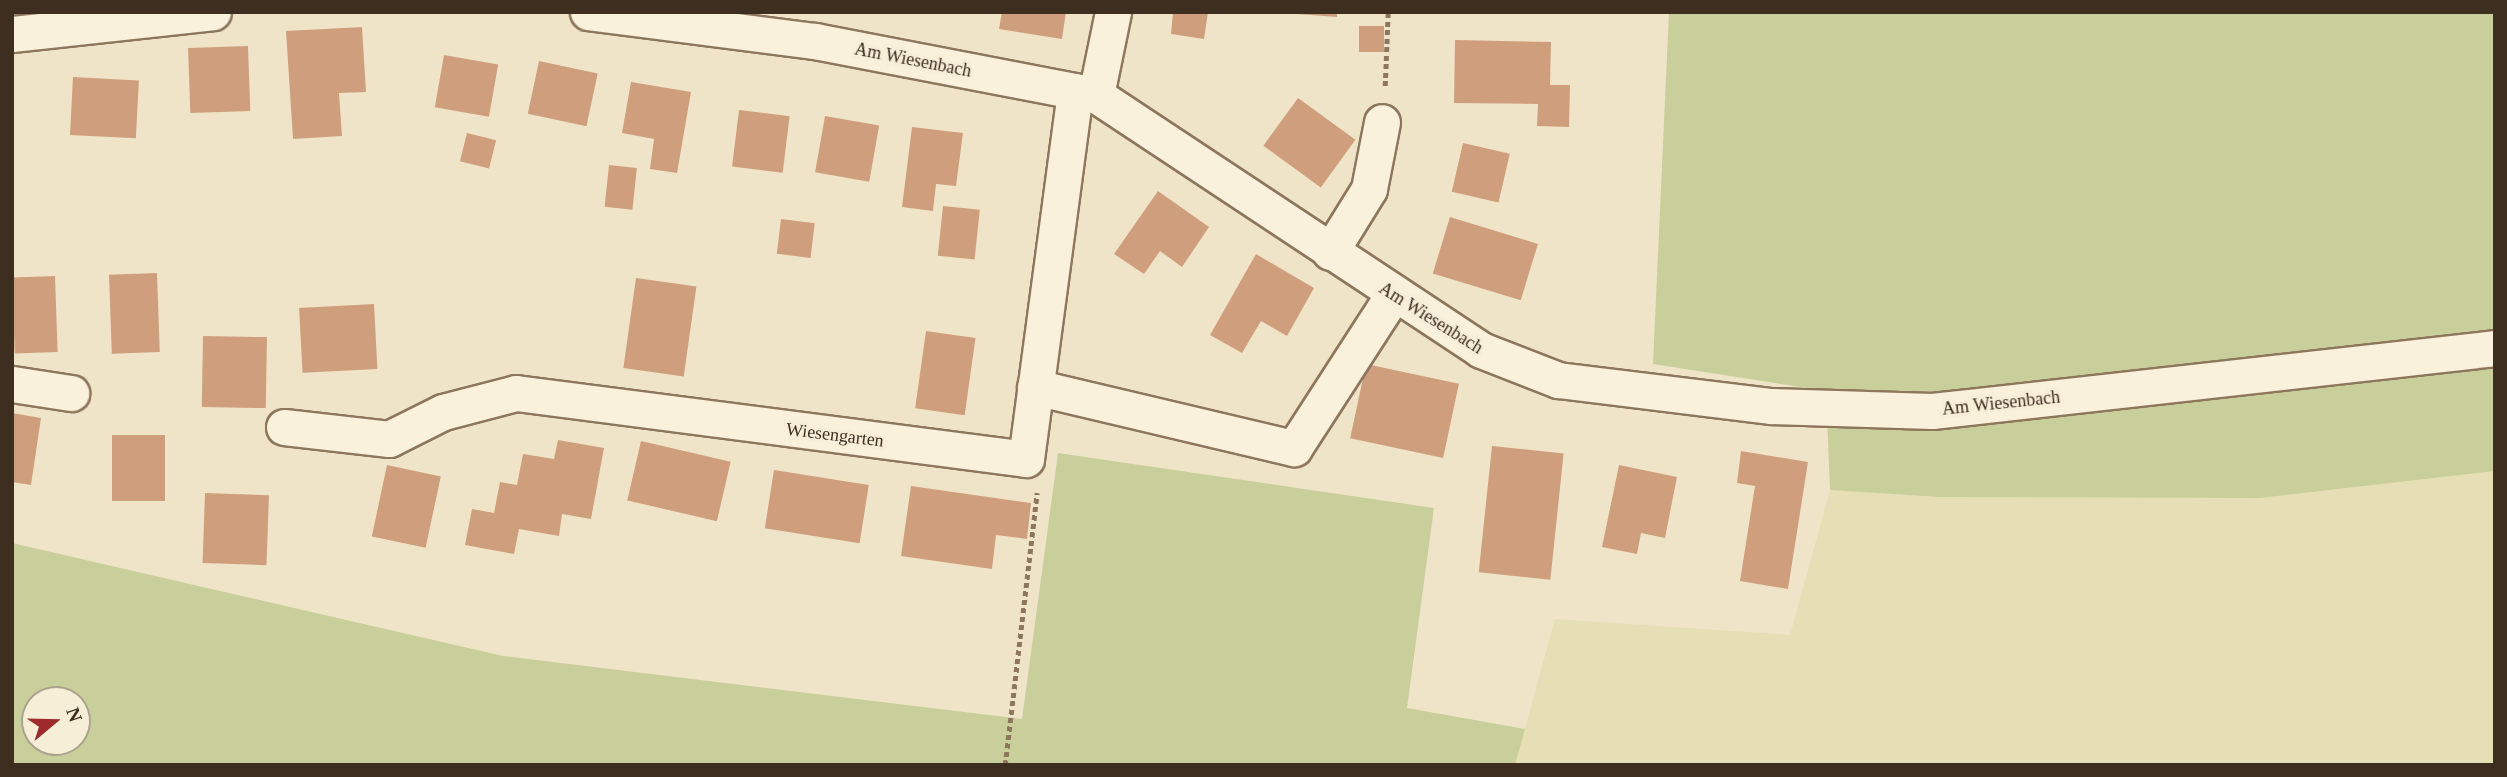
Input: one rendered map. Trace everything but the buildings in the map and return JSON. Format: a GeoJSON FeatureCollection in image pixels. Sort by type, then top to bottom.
{"type":"FeatureCollection","features":[{"type":"Feature","properties":{"kind":"street"},"geometry":{"type":"LineString","coordinates":[[12,34],[213,12]]}},
{"type":"Feature","properties":{"kind":"street","name":"Am Wiesenbach"},"geometry":{"type":"LineString","coordinates":[[588,12],[815,41],[1086,93],[1480,350],[1558,380],[1772,406],[1932,411],[2495,348]]}},
{"type":"Feature","properties":{"kind":"street"},"geometry":{"type":"LineString","coordinates":[[1026,459],[1035,387],[1086,93],[1113,12]]}},
{"type":"Feature","properties":{"kind":"street"},"geometry":{"type":"LineString","coordinates":[[1329,253],[1369,189],[1382,122]]}},
{"type":"Feature","properties":{"kind":"street"},"geometry":{"type":"LineString","coordinates":[[1035,387],[1294,448],[1393,295]]}},
{"type":"Feature","properties":{"kind":"street"},"geometry":{"type":"LineString","coordinates":[[12,384],[71,393]]}},
{"type":"Feature","properties":{"kind":"street","name":"Wiesengarten"},"geometry":{"type":"LineString","coordinates":[[284,428],[389,439],[443,412],[516,393],[1026,459]]}},
{"type":"Feature","properties":{"kind":"path"},"geometry":{"type":"LineString","coordinates":[[1382,122],[1388,12]]}},
{"type":"Feature","properties":{"kind":"path"},"geometry":{"type":"LineString","coordinates":[[1005,765],[1038,487],[1026,459]]}},
{"type":"Feature","properties":{"kind":"shaded area"},"geometry":{"type":"Polygon","coordinates":[[[2495,471],[2495,765],[1515,765],[1555,619],[1790,635],[1830,490],[1939,497],[2260,498],[2495,471]]]}},
{"type":"Feature","properties":{"kind":"green space"},"geometry":{"type":"Polygon","coordinates":[[[1669,12],[2495,12],[2495,471],[2260,498],[1939,497],[1830,490],[1826,391],[1653,364],[1669,12]]]}},
{"type":"Feature","properties":{"kind":"green space"},"geometry":{"type":"Polygon","coordinates":[[[1058,453],[1434,508],[1407,708],[1525,729],[1515,765],[12,765],[12,543],[503,656],[1022,719],[1058,453]]]}}]}
